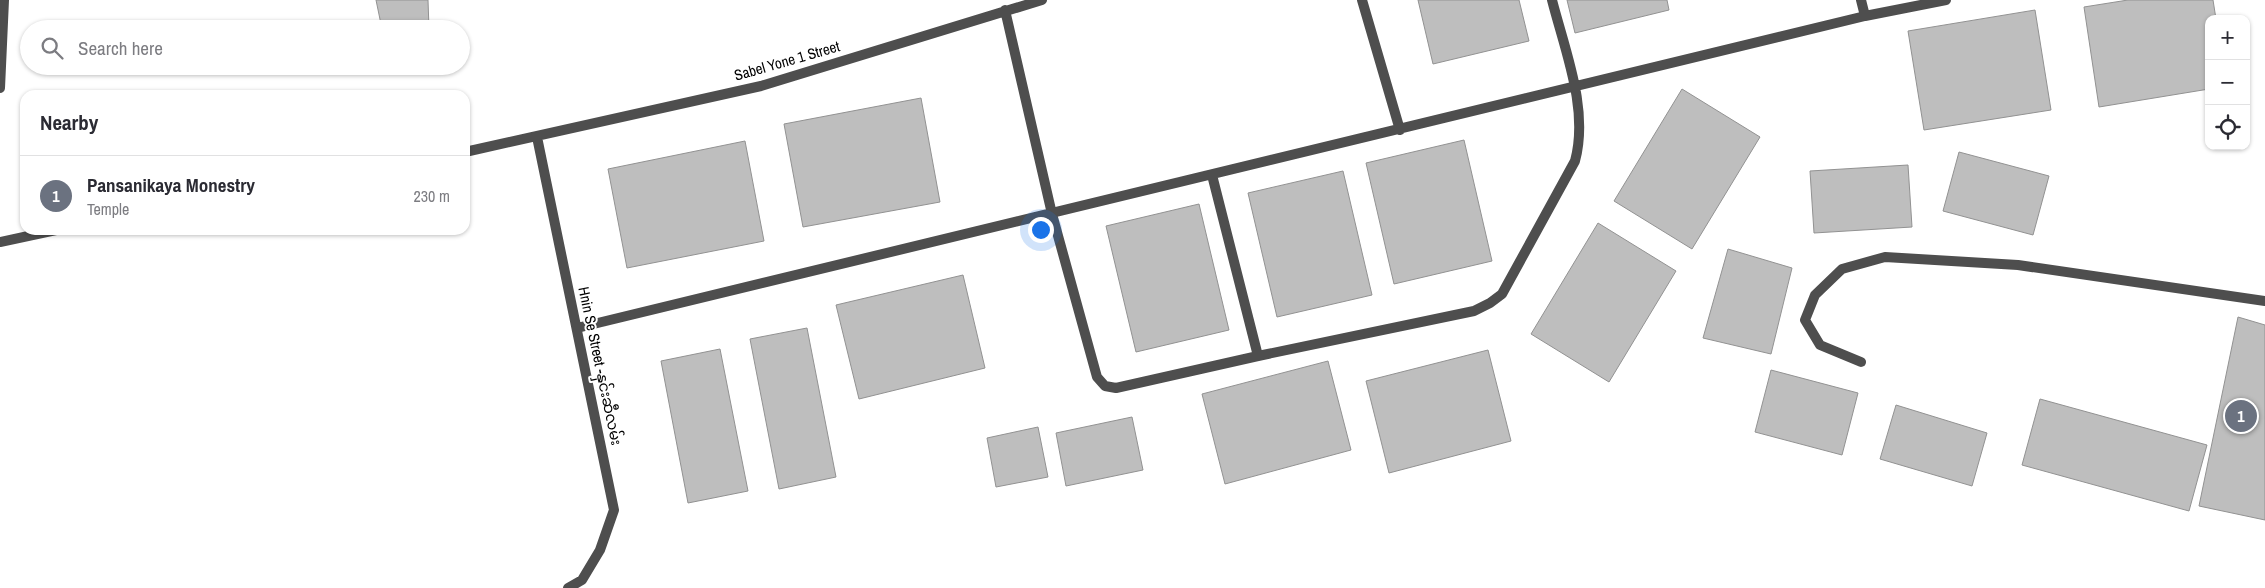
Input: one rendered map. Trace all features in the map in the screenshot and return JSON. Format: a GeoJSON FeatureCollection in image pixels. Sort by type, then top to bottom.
{"type":"FeatureCollection","features":[{"type":"Feature","properties":{"kind":"street"},"geometry":{"type":"LineString","coordinates":[[0,88],[4,0]]}},
{"type":"Feature","properties":{"kind":"street","name":"Sabel Yone 1 Street"},"geometry":{"type":"LineString","coordinates":[[470,151],[760,86],[1042,0]]}},
{"type":"Feature","properties":{"kind":"street"},"geometry":{"type":"LineString","coordinates":[[1362,0],[1400,130]]}},
{"type":"Feature","properties":{"kind":"street"},"geometry":{"type":"LineString","coordinates":[[1006,10],[1052,214],[1097,378],[1106,386],[1116,388],[1474,311],[1502,294],[1575,161],[1580,130],[1574,87],[1552,0]]}},
{"type":"Feature","properties":{"kind":"street"},"geometry":{"type":"LineString","coordinates":[[1862,0],[1865,16]]}},
{"type":"Feature","properties":{"kind":"street"},"geometry":{"type":"LineString","coordinates":[[577,328],[1865,16],[1946,0]]}},
{"type":"Feature","properties":{"kind":"street","name":"Hnin Se Street -နှင်းဆီလမ်း"},"geometry":{"type":"LineString","coordinates":[[537,137],[614,510],[600,550],[582,580],[568,588]]}},
{"type":"Feature","properties":{"kind":"street"},"geometry":{"type":"LineString","coordinates":[[1212,175],[1258,356]]}},
{"type":"Feature","properties":{"kind":"street"},"geometry":{"type":"LineString","coordinates":[[0,242],[33,235]]}},
{"type":"Feature","properties":{"kind":"street"},"geometry":{"type":"LineString","coordinates":[[1861,362],[1820,345],[1805,320],[1815,295],[1842,269],[1884,257],[2018,265],[2265,302]]}},
{"type":"Feature","properties":{"kind":"building"},"geometry":{"type":"Polygon","coordinates":[[[376,0],[428,0],[429,20],[380,20],[376,0]]]}},
{"type":"Feature","properties":{"kind":"building"},"geometry":{"type":"Polygon","coordinates":[[[1418,0],[1519,0],[1529,41],[1433,64],[1418,0]]]}},
{"type":"Feature","properties":{"kind":"building"},"geometry":{"type":"Polygon","coordinates":[[[1567,0],[1667,0],[1669,10],[1575,33],[1567,0]]]}},
{"type":"Feature","properties":{"kind":"building"},"geometry":{"type":"Polygon","coordinates":[[[2128,0],[2213,0],[2215,15],[2205,15],[2205,90],[2099,107],[2084,7],[2128,0]]]}},
{"type":"Feature","properties":{"kind":"building"},"geometry":{"type":"Polygon","coordinates":[[[2035,10],[2051,110],[1924,130],[1908,31],[2035,10]]]}},
{"type":"Feature","properties":{"kind":"building"},"geometry":{"type":"Polygon","coordinates":[[[1682,89],[1760,137],[1692,249],[1614,201],[1682,89]]]}},
{"type":"Feature","properties":{"kind":"building"},"geometry":{"type":"Polygon","coordinates":[[[921,98],[940,202],[803,227],[784,124],[921,98]]]}},
{"type":"Feature","properties":{"kind":"building"},"geometry":{"type":"Polygon","coordinates":[[[1464,140],[1492,261],[1394,284],[1366,163],[1464,140]]]}},
{"type":"Feature","properties":{"kind":"building"},"geometry":{"type":"Polygon","coordinates":[[[745,141],[764,241],[627,268],[608,169],[745,141]]]}},
{"type":"Feature","properties":{"kind":"building"},"geometry":{"type":"Polygon","coordinates":[[[1959,152],[2049,176],[2033,235],[1943,211],[1959,152]]]}},
{"type":"Feature","properties":{"kind":"building"},"geometry":{"type":"Polygon","coordinates":[[[1908,165],[1912,227],[1814,233],[1810,171],[1908,165]]]}},
{"type":"Feature","properties":{"kind":"building"},"geometry":{"type":"Polygon","coordinates":[[[1343,171],[1372,295],[1277,317],[1248,193],[1343,171]]]}},
{"type":"Feature","properties":{"kind":"building"},"geometry":{"type":"Polygon","coordinates":[[[1199,204],[1229,330],[1136,352],[1106,226],[1199,204]]]}},
{"type":"Feature","properties":{"kind":"building"},"geometry":{"type":"Polygon","coordinates":[[[1598,223],[1676,271],[1609,382],[1531,334],[1598,223]]]}},
{"type":"Feature","properties":{"kind":"building"},"geometry":{"type":"Polygon","coordinates":[[[1728,249],[1792,268],[1771,354],[1703,338],[1728,249]]]}},
{"type":"Feature","properties":{"kind":"building"},"geometry":{"type":"Polygon","coordinates":[[[963,275],[985,368],[859,399],[836,305],[963,275]]]}},
{"type":"Feature","properties":{"kind":"building"},"geometry":{"type":"Polygon","coordinates":[[[2238,317],[2265,325],[2265,520],[2199,506],[2238,317]]]}},
{"type":"Feature","properties":{"kind":"building"},"geometry":{"type":"Polygon","coordinates":[[[807,328],[836,477],[779,489],[750,339],[807,328]]]}},
{"type":"Feature","properties":{"kind":"building"},"geometry":{"type":"Polygon","coordinates":[[[720,349],[748,491],[688,503],[661,361],[720,349]]]}},
{"type":"Feature","properties":{"kind":"building"},"geometry":{"type":"Polygon","coordinates":[[[1488,350],[1511,441],[1389,473],[1366,381],[1488,350]]]}},
{"type":"Feature","properties":{"kind":"building"},"geometry":{"type":"Polygon","coordinates":[[[1328,361],[1351,450],[1225,484],[1202,394],[1328,361]]]}},
{"type":"Feature","properties":{"kind":"building"},"geometry":{"type":"Polygon","coordinates":[[[1771,370],[1858,393],[1842,455],[1755,432],[1771,370]]]}},
{"type":"Feature","properties":{"kind":"building"},"geometry":{"type":"Polygon","coordinates":[[[2040,399],[2207,445],[2189,511],[2022,465],[2040,399]]]}},
{"type":"Feature","properties":{"kind":"building"},"geometry":{"type":"Polygon","coordinates":[[[1896,405],[1987,433],[1972,486],[1880,459],[1896,405]]]}},
{"type":"Feature","properties":{"kind":"building"},"geometry":{"type":"Polygon","coordinates":[[[1132,417],[1143,470],[1066,486],[1056,433],[1132,417]]]}},
{"type":"Feature","properties":{"kind":"building"},"geometry":{"type":"Polygon","coordinates":[[[1038,427],[1048,477],[996,487],[987,438],[1038,427]]]}},
{"type":"Feature","properties":{"kind":"place","name":"Pansanikaya Monestry"},"geometry":{"type":"Point","coordinates":[2241,416]}}]}
